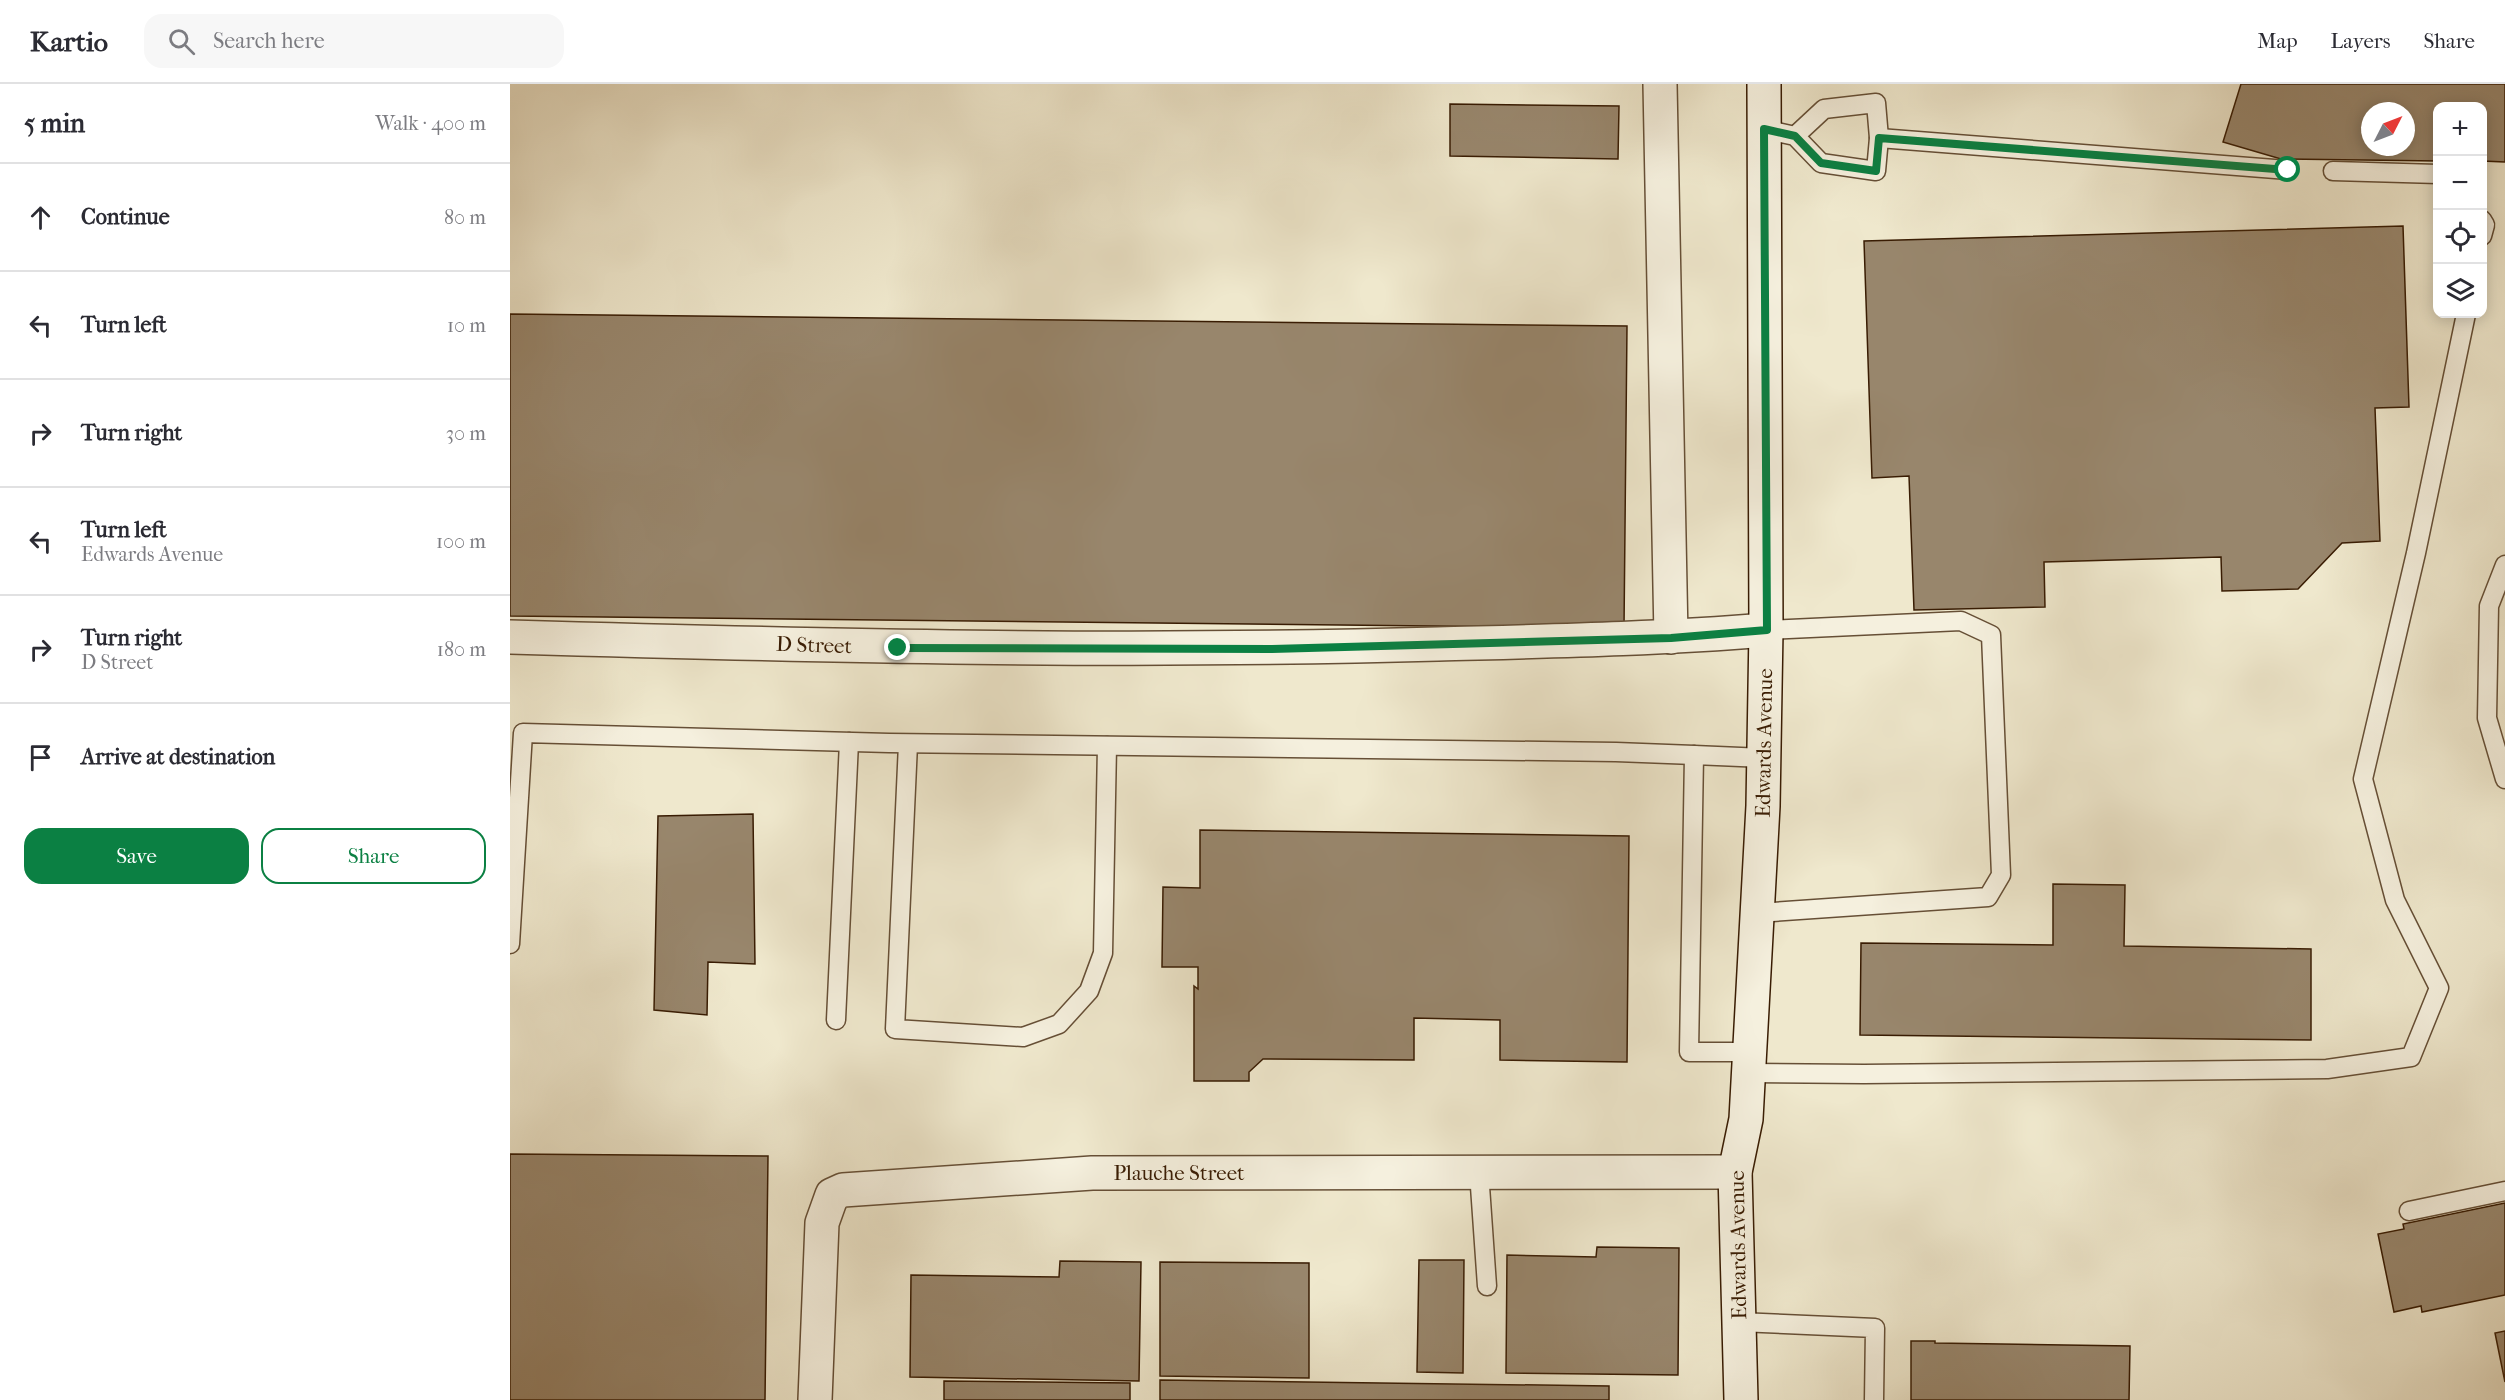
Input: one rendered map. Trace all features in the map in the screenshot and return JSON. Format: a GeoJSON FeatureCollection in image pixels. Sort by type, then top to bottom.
{"type":"FeatureCollection","features":[{"type":"Feature","properties":{"kind":"street"},"geometry":{"type":"LineString","coordinates":[[1660,84],[1671,638]]}},
{"type":"Feature","properties":{"kind":"street","name":"Edwards Avenue"},"geometry":{"type":"LineString","coordinates":[[1741,1400],[1735,1172],[1746,1119],[1764,758],[1767,630],[1764,84]]}},
{"type":"Feature","properties":{"kind":"street","name":"D Street"},"geometry":{"type":"LineString","coordinates":[[510,637],[898,648],[1248,649],[1671,638],[1767,630]]}},
{"type":"Feature","properties":{"kind":"street","name":"Plauche Street"},"geometry":{"type":"LineString","coordinates":[[815,1400],[822,1223],[832,1195],[843,1190],[1092,1173],[1735,1172]]}},
{"type":"Feature","properties":{"kind":"lane"},"geometry":{"type":"LineString","coordinates":[[1764,129],[1795,136],[1821,163],[1876,171],[1879,138],[1876,103],[1824,109],[1795,136]]}},
{"type":"Feature","properties":{"kind":"lane"},"geometry":{"type":"LineString","coordinates":[[1879,138],[2288,170]]}},
{"type":"Feature","properties":{"kind":"lane"},"geometry":{"type":"LineString","coordinates":[[2333,171],[2433,174]]}},
{"type":"Feature","properties":{"kind":"lane"},"geometry":{"type":"LineString","coordinates":[[1694,755],[1689,1052],[1749,1063],[1864,1074],[2327,1069],[2411,1058],[2439,988],[2395,900],[2363,779],[2416,553],[2465,318]]}},
{"type":"Feature","properties":{"kind":"lane"},"geometry":{"type":"LineString","coordinates":[[2505,565],[2489,606],[2487,718],[2505,780]]}},
{"type":"Feature","properties":{"kind":"lane"},"geometry":{"type":"LineString","coordinates":[[1757,913],[1988,897],[2001,875],[1991,635],[1961,621],[1767,630]]}},
{"type":"Feature","properties":{"kind":"lane"},"geometry":{"type":"LineString","coordinates":[[510,944],[523,733],[908,744],[1616,752],[1764,758]]}},
{"type":"Feature","properties":{"kind":"lane"},"geometry":{"type":"LineString","coordinates":[[836,1020],[849,742]]}},
{"type":"Feature","properties":{"kind":"lane"},"geometry":{"type":"LineString","coordinates":[[908,744],[896,1029],[1023,1037],[1059,1024],[1089,991],[1103,953],[1107,746]]}},
{"type":"Feature","properties":{"kind":"lane"},"geometry":{"type":"LineString","coordinates":[[1479,1172],[1487,1286]]}},
{"type":"Feature","properties":{"kind":"lane"},"geometry":{"type":"LineString","coordinates":[[2409,1211],[2505,1191]]}},
{"type":"Feature","properties":{"kind":"lane"},"geometry":{"type":"LineString","coordinates":[[1739,1322],[1875,1328],[1874,1400]]}},
{"type":"Feature","properties":{"kind":"building"},"geometry":{"type":"Polygon","coordinates":[[[2241,84],[2505,84],[2505,162],[2487,161],[2487,102],[2433,102],[2433,161],[2281,159],[2223,142],[2241,84]]]}},
{"type":"Feature","properties":{"kind":"building"},"geometry":{"type":"Polygon","coordinates":[[[1450,104],[1619,106],[1618,159],[1450,156],[1450,104]]]}},
{"type":"Feature","properties":{"kind":"building"},"geometry":{"type":"Polygon","coordinates":[[[2403,226],[2409,407],[2375,408],[2380,541],[2342,543],[2298,589],[2222,591],[2221,557],[2044,562],[2045,607],[1914,610],[1909,476],[1872,478],[1864,241],[2403,226]]]}},
{"type":"Feature","properties":{"kind":"building"},"geometry":{"type":"Polygon","coordinates":[[[510,314],[1627,326],[1624,628],[510,616],[510,314]]]}},
{"type":"Feature","properties":{"kind":"building"},"geometry":{"type":"Polygon","coordinates":[[[753,814],[755,964],[708,962],[707,1015],[654,1010],[658,816],[753,814]]]}},
{"type":"Feature","properties":{"kind":"building"},"geometry":{"type":"Polygon","coordinates":[[[1200,830],[1629,836],[1627,1062],[1500,1060],[1500,1020],[1414,1018],[1414,1060],[1263,1059],[1249,1072],[1249,1081],[1194,1081],[1194,986],[1198,989],[1198,967],[1162,967],[1163,887],[1200,888],[1200,830]]]}},
{"type":"Feature","properties":{"kind":"building"},"geometry":{"type":"Polygon","coordinates":[[[2053,884],[2125,885],[2124,946],[2311,949],[2311,1040],[1860,1035],[1861,943],[2053,945],[2053,884]]]}},
{"type":"Feature","properties":{"kind":"building"},"geometry":{"type":"Polygon","coordinates":[[[510,1154],[768,1156],[765,1400],[510,1400],[510,1154]]]}},
{"type":"Feature","properties":{"kind":"building"},"geometry":{"type":"Polygon","coordinates":[[[2505,1203],[2505,1295],[2422,1312],[2421,1306],[2394,1312],[2378,1234],[2404,1229],[2403,1224],[2505,1203]]]}},
{"type":"Feature","properties":{"kind":"building"},"geometry":{"type":"Polygon","coordinates":[[[1597,1247],[1679,1248],[1678,1375],[1506,1373],[1507,1255],[1596,1257],[1597,1247]]]}},
{"type":"Feature","properties":{"kind":"building"},"geometry":{"type":"Polygon","coordinates":[[[1419,1260],[1464,1260],[1463,1373],[1417,1372],[1419,1260]]]}},
{"type":"Feature","properties":{"kind":"building"},"geometry":{"type":"Polygon","coordinates":[[[1060,1261],[1141,1262],[1139,1381],[910,1377],[911,1275],[1059,1277],[1060,1261]]]}},
{"type":"Feature","properties":{"kind":"building"},"geometry":{"type":"Polygon","coordinates":[[[1160,1262],[1309,1263],[1309,1378],[1160,1376],[1160,1262]]]}},
{"type":"Feature","properties":{"kind":"building"},"geometry":{"type":"Polygon","coordinates":[[[2505,1331],[2505,1382],[2495,1333],[2505,1331]]]}},
{"type":"Feature","properties":{"kind":"building"},"geometry":{"type":"Polygon","coordinates":[[[1911,1341],[2130,1346],[2129,1400],[1911,1400],[1911,1341]]]}},
{"type":"Feature","properties":{"kind":"building"},"geometry":{"type":"Polygon","coordinates":[[[1160,1380],[1609,1386],[1609,1400],[1160,1400],[1160,1380]]]}},
{"type":"Feature","properties":{"kind":"building"},"geometry":{"type":"Polygon","coordinates":[[[944,1381],[1130,1383],[1130,1400],[944,1400],[944,1381]]]}},
{"type":"Feature","properties":{"kind":"route"},"geometry":{"type":"LineString","coordinates":[[898,648],[1272,649],[1671,638],[1767,630],[1764,129],[1795,136],[1821,163],[1876,171],[1879,138],[2288,170]]}}]}
